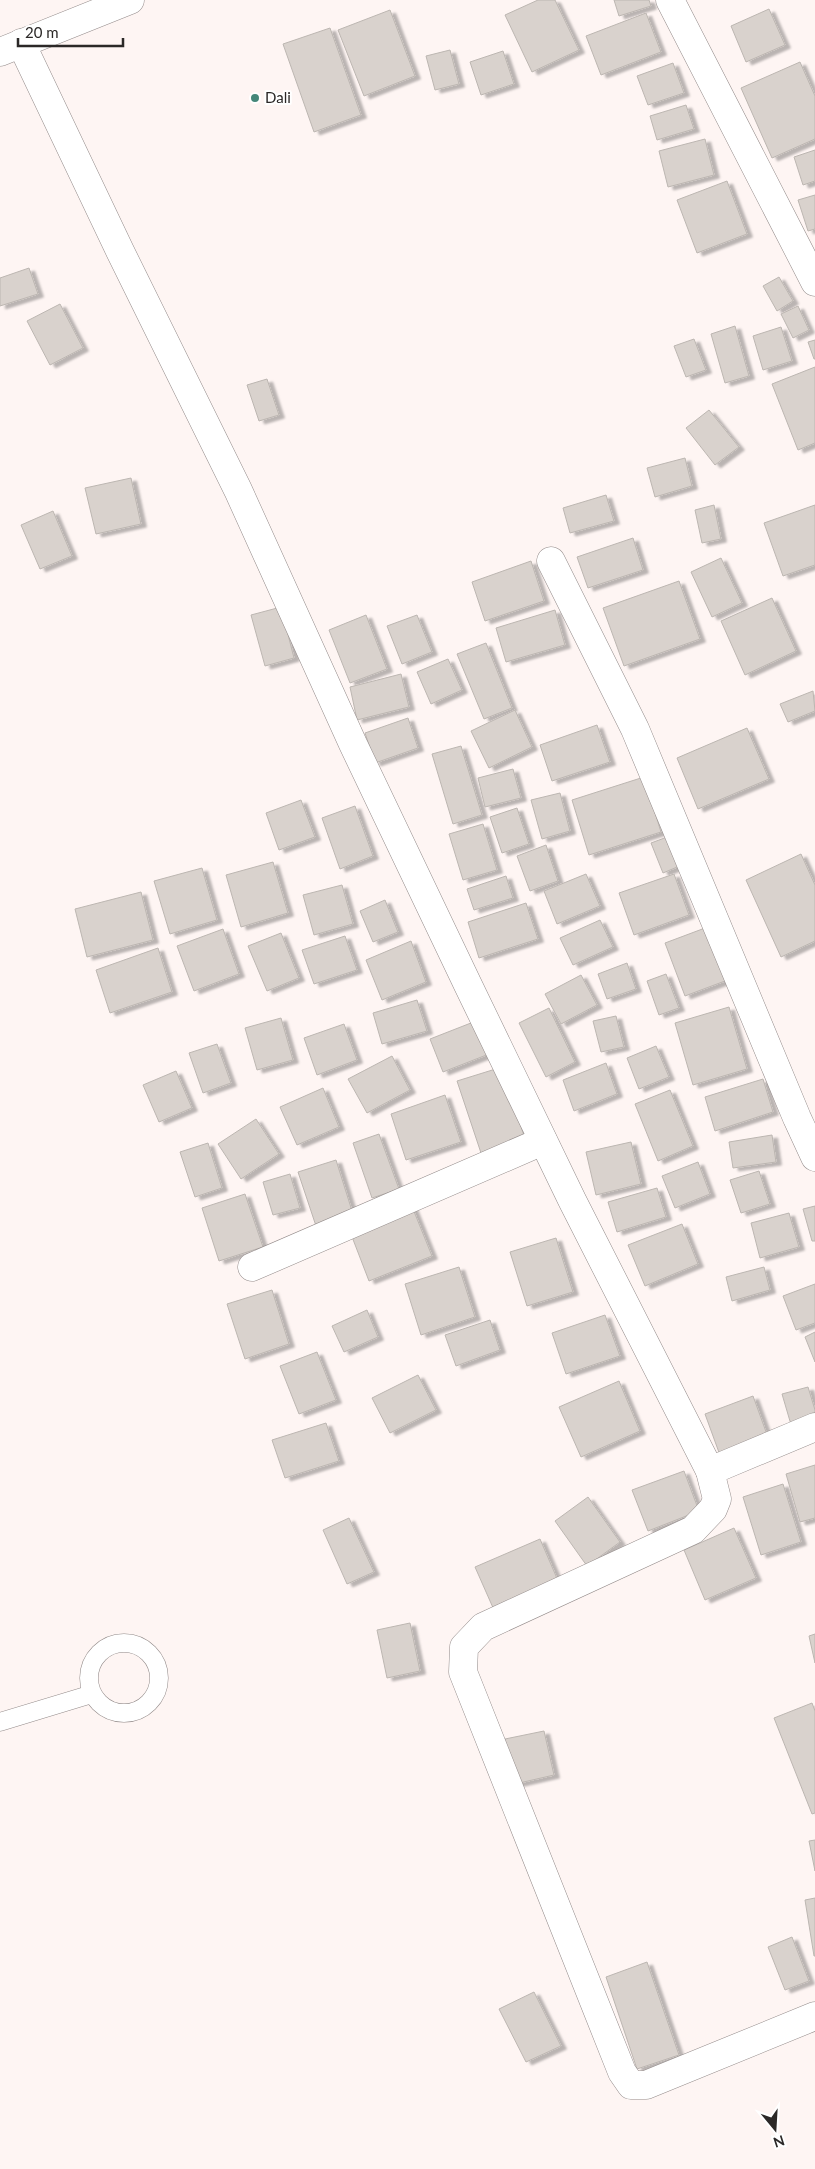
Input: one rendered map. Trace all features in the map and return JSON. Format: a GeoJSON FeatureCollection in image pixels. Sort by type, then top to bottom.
{"type":"FeatureCollection","features":[{"type":"Feature","properties":{"kind":"street"},"geometry":{"type":"LineString","coordinates":[[130,0],[11,47],[120,251],[238,490],[353,744],[543,1141],[710,1471],[717,1499],[713,1509],[693,1530],[483,1627],[464,1647],[463,1672],[622,2072],[631,2085],[646,2085],[815,2016]]}},
{"type":"Feature","properties":{"kind":"street"},"geometry":{"type":"LineString","coordinates":[[670,0],[815,282]]}},
{"type":"Feature","properties":{"kind":"street"},"geometry":{"type":"LineString","coordinates":[[551,561],[635,729],[815,1157]]}},
{"type":"Feature","properties":{"kind":"street"},"geometry":{"type":"LineString","coordinates":[[252,1267],[543,1141]]}},
{"type":"Feature","properties":{"kind":"street"},"geometry":{"type":"LineString","coordinates":[[710,1471],[815,1427]]}},
{"type":"Feature","properties":{"kind":"lane"},"geometry":{"type":"LineString","coordinates":[[126,1643],[138,1646],[154,1660],[160,1681],[152,1701],[143,1708],[121,1714],[109,1711],[99,1704],[92,1694],[88,1682],[89,1670],[94,1659],[103,1650],[114,1645],[126,1643]]}},
{"type":"Feature","properties":{"kind":"lane"},"geometry":{"type":"LineString","coordinates":[[0,1722],[92,1694]]}},
{"type":"Feature","properties":{"kind":"building"},"geometry":{"type":"Polygon","coordinates":[[[538,0],[555,0],[579,50],[532,72],[505,15],[538,0]]]}},
{"type":"Feature","properties":{"kind":"building"},"geometry":{"type":"Polygon","coordinates":[[[614,0],[649,0],[651,6],[619,16],[614,0]]]}},
{"type":"Feature","properties":{"kind":"building"},"geometry":{"type":"Polygon","coordinates":[[[769,9],[785,45],[746,62],[731,26],[769,9]]]}},
{"type":"Feature","properties":{"kind":"building"},"geometry":{"type":"Polygon","coordinates":[[[390,10],[415,76],[364,96],[338,30],[390,10]]]}},
{"type":"Feature","properties":{"kind":"building"},"geometry":{"type":"Polygon","coordinates":[[[646,13],[661,52],[601,75],[586,36],[646,13]]]}},
{"type":"Feature","properties":{"kind":"building"},"geometry":{"type":"Polygon","coordinates":[[[330,28],[361,115],[314,132],[283,44],[330,28]]]}},
{"type":"Feature","properties":{"kind":"building"},"geometry":{"type":"Polygon","coordinates":[[[450,50],[459,84],[435,90],[426,56],[450,50]]]}},
{"type":"Feature","properties":{"kind":"building"},"geometry":{"type":"Polygon","coordinates":[[[503,51],[514,84],[481,95],[470,62],[503,51]]]}},
{"type":"Feature","properties":{"kind":"building"},"geometry":{"type":"Polygon","coordinates":[[[800,62],[815,96],[815,139],[772,158],[741,88],[800,62]]]}},
{"type":"Feature","properties":{"kind":"building"},"geometry":{"type":"Polygon","coordinates":[[[673,63],[684,93],[648,105],[637,76],[673,63]]]}},
{"type":"Feature","properties":{"kind":"building"},"geometry":{"type":"Polygon","coordinates":[[[686,105],[694,129],[657,140],[650,116],[686,105]]]}},
{"type":"Feature","properties":{"kind":"building"},"geometry":{"type":"Polygon","coordinates":[[[705,139],[714,175],[668,187],[659,151],[705,139]]]}},
{"type":"Feature","properties":{"kind":"building"},"geometry":{"type":"Polygon","coordinates":[[[815,150],[815,181],[803,185],[794,157],[815,150]]]}},
{"type":"Feature","properties":{"kind":"building"},"geometry":{"type":"Polygon","coordinates":[[[727,181],[747,234],[697,253],[677,200],[727,181]]]}},
{"type":"Feature","properties":{"kind":"building"},"geometry":{"type":"Polygon","coordinates":[[[815,195],[815,229],[808,231],[798,200],[815,195]]]}},
{"type":"Feature","properties":{"kind":"building"},"geometry":{"type":"Polygon","coordinates":[[[29,268],[38,294],[0,306],[0,278],[29,268]]]}},
{"type":"Feature","properties":{"kind":"building"},"geometry":{"type":"Polygon","coordinates":[[[779,277],[793,301],[777,311],[763,286],[779,277]]]}},
{"type":"Feature","properties":{"kind":"building"},"geometry":{"type":"Polygon","coordinates":[[[60,304],[83,348],[50,365],[27,321],[60,304]]]}},
{"type":"Feature","properties":{"kind":"building"},"geometry":{"type":"Polygon","coordinates":[[[798,306],[809,330],[793,338],[781,314],[798,306]]]}},
{"type":"Feature","properties":{"kind":"building"},"geometry":{"type":"Polygon","coordinates":[[[735,326],[749,376],[725,383],[711,334],[735,326]]]}},
{"type":"Feature","properties":{"kind":"building"},"geometry":{"type":"Polygon","coordinates":[[[781,327],[792,361],[763,370],[753,336],[781,327]]]}},
{"type":"Feature","properties":{"kind":"building"},"geometry":{"type":"Polygon","coordinates":[[[694,339],[706,370],[686,377],[674,346],[694,339]]]}},
{"type":"Feature","properties":{"kind":"building"},"geometry":{"type":"Polygon","coordinates":[[[815,340],[815,359],[814,359],[808,342],[815,340]]]}},
{"type":"Feature","properties":{"kind":"building"},"geometry":{"type":"Polygon","coordinates":[[[815,367],[815,443],[798,450],[772,384],[815,367]]]}},
{"type":"Feature","properties":{"kind":"building"},"geometry":{"type":"Polygon","coordinates":[[[267,379],[279,415],[259,421],[247,385],[267,379]]]}},
{"type":"Feature","properties":{"kind":"building"},"geometry":{"type":"Polygon","coordinates":[[[709,410],[739,447],[715,465],[686,428],[709,410]]]}},
{"type":"Feature","properties":{"kind":"building"},"geometry":{"type":"Polygon","coordinates":[[[685,458],[692,486],[655,497],[647,468],[685,458]]]}},
{"type":"Feature","properties":{"kind":"building"},"geometry":{"type":"Polygon","coordinates":[[[131,478],[141,524],[96,534],[85,488],[131,478]]]}},
{"type":"Feature","properties":{"kind":"building"},"geometry":{"type":"Polygon","coordinates":[[[606,495],[614,521],[570,533],[563,508],[606,495]]]}},
{"type":"Feature","properties":{"kind":"building"},"geometry":{"type":"Polygon","coordinates":[[[714,505],[721,539],[702,543],[695,510],[714,505]]]}},
{"type":"Feature","properties":{"kind":"building"},"geometry":{"type":"Polygon","coordinates":[[[815,505],[815,565],[783,576],[764,523],[815,505]]]}},
{"type":"Feature","properties":{"kind":"building"},"geometry":{"type":"Polygon","coordinates":[[[53,511],[72,556],[40,569],[21,525],[53,511]]]}},
{"type":"Feature","properties":{"kind":"building"},"geometry":{"type":"Polygon","coordinates":[[[633,538],[643,570],[588,588],[577,557],[633,538]]]}},
{"type":"Feature","properties":{"kind":"building"},"geometry":{"type":"Polygon","coordinates":[[[721,558],[742,603],[712,617],[691,572],[721,558]]]}},
{"type":"Feature","properties":{"kind":"building"},"geometry":{"type":"Polygon","coordinates":[[[531,561],[544,601],[485,621],[472,582],[531,561]]]}},
{"type":"Feature","properties":{"kind":"building"},"geometry":{"type":"Polygon","coordinates":[[[679,581],[700,639],[624,666],[603,608],[679,581]]]}},
{"type":"Feature","properties":{"kind":"building"},"geometry":{"type":"Polygon","coordinates":[[[772,598],[796,651],[745,675],[721,621],[772,598]]]}},
{"type":"Feature","properties":{"kind":"building"},"geometry":{"type":"Polygon","coordinates":[[[281,607],[294,658],[265,666],[251,615],[281,607]]]}},
{"type":"Feature","properties":{"kind":"building"},"geometry":{"type":"Polygon","coordinates":[[[555,610],[565,645],[506,662],[496,628],[555,610]]]}},
{"type":"Feature","properties":{"kind":"building"},"geometry":{"type":"Polygon","coordinates":[[[366,615],[387,669],[350,683],[329,630],[366,615]]]}},
{"type":"Feature","properties":{"kind":"building"},"geometry":{"type":"Polygon","coordinates":[[[417,615],[432,652],[402,664],[387,626],[417,615]]]}},
{"type":"Feature","properties":{"kind":"building"},"geometry":{"type":"Polygon","coordinates":[[[486,643],[512,708],[484,719],[457,654],[486,643]]]}},
{"type":"Feature","properties":{"kind":"building"},"geometry":{"type":"Polygon","coordinates":[[[448,659],[462,690],[431,704],[417,672],[448,659]]]}},
{"type":"Feature","properties":{"kind":"building"},"geometry":{"type":"Polygon","coordinates":[[[401,674],[409,707],[357,720],[350,687],[401,674]]]}},
{"type":"Feature","properties":{"kind":"building"},"geometry":{"type":"Polygon","coordinates":[[[813,691],[815,711],[788,722],[780,704],[813,691]]]}},
{"type":"Feature","properties":{"kind":"building"},"geometry":{"type":"Polygon","coordinates":[[[515,710],[532,747],[489,768],[471,731],[515,710]]]}},
{"type":"Feature","properties":{"kind":"building"},"geometry":{"type":"Polygon","coordinates":[[[408,718],[418,748],[375,763],[365,733],[408,718]]]}},
{"type":"Feature","properties":{"kind":"building"},"geometry":{"type":"Polygon","coordinates":[[[597,725],[610,762],[552,781],[540,745],[597,725]]]}},
{"type":"Feature","properties":{"kind":"building"},"geometry":{"type":"Polygon","coordinates":[[[747,728],[769,779],[698,809],[677,758],[747,728]]]}},
{"type":"Feature","properties":{"kind":"building"},"geometry":{"type":"Polygon","coordinates":[[[461,746],[482,815],[453,824],[432,754],[461,746]]]}},
{"type":"Feature","properties":{"kind":"building"},"geometry":{"type":"Polygon","coordinates":[[[513,769],[521,798],[485,807],[478,778],[513,769]]]}},
{"type":"Feature","properties":{"kind":"building"},"geometry":{"type":"Polygon","coordinates":[[[644,777],[661,832],[589,855],[572,800],[644,777]]]}},
{"type":"Feature","properties":{"kind":"building"},"geometry":{"type":"Polygon","coordinates":[[[560,793],[570,831],[542,839],[531,800],[560,793]]]}},
{"type":"Feature","properties":{"kind":"building"},"geometry":{"type":"Polygon","coordinates":[[[301,800],[315,837],[279,850],[266,813],[301,800]]]}},
{"type":"Feature","properties":{"kind":"building"},"geometry":{"type":"Polygon","coordinates":[[[355,806],[373,856],[340,869],[322,818],[355,806]]]}},
{"type":"Feature","properties":{"kind":"building"},"geometry":{"type":"Polygon","coordinates":[[[517,808],[529,844],[502,853],[490,817],[517,808]]]}},
{"type":"Feature","properties":{"kind":"building"},"geometry":{"type":"Polygon","coordinates":[[[483,824],[497,870],[463,880],[449,834],[483,824]]]}},
{"type":"Feature","properties":{"kind":"building"},"geometry":{"type":"Polygon","coordinates":[[[678,833],[689,862],[663,873],[651,843],[678,833]]]}},
{"type":"Feature","properties":{"kind":"building"},"geometry":{"type":"Polygon","coordinates":[[[546,845],[558,881],[530,891],[517,856],[546,845]]]}},
{"type":"Feature","properties":{"kind":"building"},"geometry":{"type":"Polygon","coordinates":[[[801,854],[815,885],[815,941],[781,957],[746,880],[801,854]]]}},
{"type":"Feature","properties":{"kind":"building"},"geometry":{"type":"Polygon","coordinates":[[[273,862],[288,913],[241,927],[226,875],[273,862]]]}},
{"type":"Feature","properties":{"kind":"building"},"geometry":{"type":"Polygon","coordinates":[[[202,868],[217,920],[170,934],[154,881],[202,868]]]}},
{"type":"Feature","properties":{"kind":"building"},"geometry":{"type":"Polygon","coordinates":[[[586,874],[600,906],[557,924],[544,891],[586,874]]]}},
{"type":"Feature","properties":{"kind":"building"},"geometry":{"type":"Polygon","coordinates":[[[674,874],[689,915],[634,935],[619,893],[674,874]]]}},
{"type":"Feature","properties":{"kind":"building"},"geometry":{"type":"Polygon","coordinates":[[[506,876],[513,898],[474,910],[467,889],[506,876]]]}},
{"type":"Feature","properties":{"kind":"building"},"geometry":{"type":"Polygon","coordinates":[[[342,885],[353,924],[314,935],[303,895],[342,885]]]}},
{"type":"Feature","properties":{"kind":"building"},"geometry":{"type":"Polygon","coordinates":[[[141,892],[153,940],[87,957],[75,909],[141,892]]]}},
{"type":"Feature","properties":{"kind":"building"},"geometry":{"type":"Polygon","coordinates":[[[385,900],[398,932],[373,942],[360,911],[385,900]]]}},
{"type":"Feature","properties":{"kind":"building"},"geometry":{"type":"Polygon","coordinates":[[[526,903],[538,939],[479,958],[468,922],[526,903]]]}},
{"type":"Feature","properties":{"kind":"building"},"geometry":{"type":"Polygon","coordinates":[[[600,920],[613,947],[573,965],[560,938],[600,920]]]}},
{"type":"Feature","properties":{"kind":"building"},"geometry":{"type":"Polygon","coordinates":[[[705,928],[725,981],[685,996],[665,943],[705,928]]]}},
{"type":"Feature","properties":{"kind":"building"},"geometry":{"type":"Polygon","coordinates":[[[223,929],[239,974],[194,991],[177,946],[223,929]]]}},
{"type":"Feature","properties":{"kind":"building"},"geometry":{"type":"Polygon","coordinates":[[[281,933],[299,978],[267,991],[248,946],[281,933]]]}},
{"type":"Feature","properties":{"kind":"building"},"geometry":{"type":"Polygon","coordinates":[[[345,936],[357,970],[314,984],[302,950],[345,936]]]}},
{"type":"Feature","properties":{"kind":"building"},"geometry":{"type":"Polygon","coordinates":[[[411,941],[426,982],[382,1000],[366,960],[411,941]]]}},
{"type":"Feature","properties":{"kind":"building"},"geometry":{"type":"Polygon","coordinates":[[[158,948],[172,992],[110,1013],[96,970],[158,948]]]}},
{"type":"Feature","properties":{"kind":"building"},"geometry":{"type":"Polygon","coordinates":[[[627,963],[636,989],[607,999],[598,974],[627,963]]]}},
{"type":"Feature","properties":{"kind":"building"},"geometry":{"type":"Polygon","coordinates":[[[666,974],[679,1008],[659,1015],[647,981],[666,974]]]}},
{"type":"Feature","properties":{"kind":"building"},"geometry":{"type":"Polygon","coordinates":[[[581,975],[597,1005],[561,1024],[545,994],[581,975]]]}},
{"type":"Feature","properties":{"kind":"building"},"geometry":{"type":"Polygon","coordinates":[[[417,1000],[427,1031],[382,1044],[373,1013],[417,1000]]]}},
{"type":"Feature","properties":{"kind":"building"},"geometry":{"type":"Polygon","coordinates":[[[729,1007],[747,1069],[693,1085],[675,1023],[729,1007]]]}},
{"type":"Feature","properties":{"kind":"building"},"geometry":{"type":"Polygon","coordinates":[[[549,1008],[575,1062],[546,1077],[519,1023],[549,1008]]]}},
{"type":"Feature","properties":{"kind":"building"},"geometry":{"type":"Polygon","coordinates":[[[616,1016],[624,1047],[601,1052],[593,1021],[616,1016]]]}},
{"type":"Feature","properties":{"kind":"building"},"geometry":{"type":"Polygon","coordinates":[[[281,1018],[293,1060],[257,1070],[245,1028],[281,1018]]]}},
{"type":"Feature","properties":{"kind":"building"},"geometry":{"type":"Polygon","coordinates":[[[476,1021],[489,1054],[443,1072],[430,1039],[476,1021]]]}},
{"type":"Feature","properties":{"kind":"building"},"geometry":{"type":"Polygon","coordinates":[[[344,1024],[357,1060],[317,1075],[304,1038],[344,1024]]]}},
{"type":"Feature","properties":{"kind":"building"},"geometry":{"type":"Polygon","coordinates":[[[217,1044],[231,1083],[203,1093],[189,1053],[217,1044]]]}},
{"type":"Feature","properties":{"kind":"building"},"geometry":{"type":"Polygon","coordinates":[[[656,1046],[669,1077],[639,1089],[627,1058],[656,1046]]]}},
{"type":"Feature","properties":{"kind":"building"},"geometry":{"type":"Polygon","coordinates":[[[392,1056],[410,1090],[367,1113],[348,1079],[392,1056]]]}},
{"type":"Feature","properties":{"kind":"building"},"geometry":{"type":"Polygon","coordinates":[[[606,1063],[617,1094],[574,1111],[563,1080],[606,1063]]]}},
{"type":"Feature","properties":{"kind":"building"},"geometry":{"type":"Polygon","coordinates":[[[502,1067],[525,1139],[481,1153],[457,1081],[502,1067]]]}},
{"type":"Feature","properties":{"kind":"building"},"geometry":{"type":"Polygon","coordinates":[[[176,1071],[192,1108],[159,1122],[143,1085],[176,1071]]]}},
{"type":"Feature","properties":{"kind":"building"},"geometry":{"type":"Polygon","coordinates":[[[763,1079],[773,1112],[715,1131],[705,1097],[763,1079]]]}},
{"type":"Feature","properties":{"kind":"building"},"geometry":{"type":"Polygon","coordinates":[[[323,1088],[339,1127],[297,1145],[280,1107],[323,1088]]]}},
{"type":"Feature","properties":{"kind":"building"},"geometry":{"type":"Polygon","coordinates":[[[670,1090],[693,1146],[658,1161],[635,1104],[670,1090]]]}},
{"type":"Feature","properties":{"kind":"building"},"geometry":{"type":"Polygon","coordinates":[[[445,1095],[461,1142],[406,1160],[391,1114],[445,1095]]]}},
{"type":"Feature","properties":{"kind":"building"},"geometry":{"type":"Polygon","coordinates":[[[256,1119],[279,1154],[241,1179],[218,1144],[256,1119]]]}},
{"type":"Feature","properties":{"kind":"building"},"geometry":{"type":"Polygon","coordinates":[[[379,1134],[399,1189],[372,1198],[353,1143],[379,1134]]]}},
{"type":"Feature","properties":{"kind":"building"},"geometry":{"type":"Polygon","coordinates":[[[772,1135],[776,1162],[733,1168],[729,1142],[772,1135]]]}},
{"type":"Feature","properties":{"kind":"building"},"geometry":{"type":"Polygon","coordinates":[[[631,1142],[641,1184],[596,1195],[586,1152],[631,1142]]]}},
{"type":"Feature","properties":{"kind":"building"},"geometry":{"type":"Polygon","coordinates":[[[208,1143],[222,1188],[195,1197],[180,1152],[208,1143]]]}},
{"type":"Feature","properties":{"kind":"building"},"geometry":{"type":"Polygon","coordinates":[[[336,1160],[353,1214],[316,1226],[298,1172],[336,1160]]]}},
{"type":"Feature","properties":{"kind":"building"},"geometry":{"type":"Polygon","coordinates":[[[698,1162],[710,1194],[675,1208],[662,1176],[698,1162]]]}},
{"type":"Feature","properties":{"kind":"building"},"geometry":{"type":"Polygon","coordinates":[[[759,1171],[770,1204],[741,1213],[730,1180],[759,1171]]]}},
{"type":"Feature","properties":{"kind":"building"},"geometry":{"type":"Polygon","coordinates":[[[290,1174],[300,1208],[273,1215],[263,1182],[290,1174]]]}},
{"type":"Feature","properties":{"kind":"building"},"geometry":{"type":"Polygon","coordinates":[[[657,1188],[666,1217],[617,1232],[608,1202],[657,1188]]]}},
{"type":"Feature","properties":{"kind":"building"},"geometry":{"type":"Polygon","coordinates":[[[245,1194],[263,1247],[219,1261],[202,1208],[245,1194]]]}},
{"type":"Feature","properties":{"kind":"building"},"geometry":{"type":"Polygon","coordinates":[[[411,1204],[432,1256],[369,1281],[349,1229],[411,1204]]]}},
{"type":"Feature","properties":{"kind":"building"},"geometry":{"type":"Polygon","coordinates":[[[815,1206],[815,1241],[812,1241],[803,1209],[815,1206]]]}},
{"type":"Feature","properties":{"kind":"building"},"geometry":{"type":"Polygon","coordinates":[[[789,1213],[799,1247],[760,1258],[751,1223],[789,1213]]]}},
{"type":"Feature","properties":{"kind":"building"},"geometry":{"type":"Polygon","coordinates":[[[682,1224],[698,1264],[645,1286],[628,1245],[682,1224]]]}},
{"type":"Feature","properties":{"kind":"building"},"geometry":{"type":"Polygon","coordinates":[[[556,1238],[573,1292],[527,1306],[510,1252],[556,1238]]]}},
{"type":"Feature","properties":{"kind":"building"},"geometry":{"type":"Polygon","coordinates":[[[459,1267],[475,1317],[421,1335],[405,1284],[459,1267]]]}},
{"type":"Feature","properties":{"kind":"building"},"geometry":{"type":"Polygon","coordinates":[[[764,1267],[770,1290],[732,1301],[726,1277],[764,1267]]]}},
{"type":"Feature","properties":{"kind":"building"},"geometry":{"type":"Polygon","coordinates":[[[815,1284],[815,1323],[796,1330],[783,1296],[815,1284]]]}},
{"type":"Feature","properties":{"kind":"building"},"geometry":{"type":"Polygon","coordinates":[[[272,1290],[289,1344],[245,1359],[227,1304],[272,1290]]]}},
{"type":"Feature","properties":{"kind":"building"},"geometry":{"type":"Polygon","coordinates":[[[367,1310],[378,1337],[344,1352],[332,1326],[367,1310]]]}},
{"type":"Feature","properties":{"kind":"building"},"geometry":{"type":"Polygon","coordinates":[[[605,1315],[620,1356],[566,1374],[552,1333],[605,1315]]]}},
{"type":"Feature","properties":{"kind":"building"},"geometry":{"type":"Polygon","coordinates":[[[490,1320],[500,1350],[456,1366],[445,1335],[490,1320]]]}},
{"type":"Feature","properties":{"kind":"building"},"geometry":{"type":"Polygon","coordinates":[[[815,1332],[815,1362],[805,1337],[815,1332]]]}},
{"type":"Feature","properties":{"kind":"building"},"geometry":{"type":"Polygon","coordinates":[[[317,1352],[336,1400],[299,1414],[280,1366],[317,1352]]]}},
{"type":"Feature","properties":{"kind":"building"},"geometry":{"type":"Polygon","coordinates":[[[418,1375],[436,1410],[390,1433],[372,1398],[418,1375]]]}},
{"type":"Feature","properties":{"kind":"building"},"geometry":{"type":"Polygon","coordinates":[[[619,1381],[640,1431],[581,1457],[559,1407],[619,1381]]]}},
{"type":"Feature","properties":{"kind":"building"},"geometry":{"type":"Polygon","coordinates":[[[808,1387],[815,1410],[815,1422],[792,1428],[782,1394],[808,1387]]]}},
{"type":"Feature","properties":{"kind":"building"},"geometry":{"type":"Polygon","coordinates":[[[753,1396],[769,1440],[721,1458],[705,1414],[753,1396]]]}},
{"type":"Feature","properties":{"kind":"building"},"geometry":{"type":"Polygon","coordinates":[[[326,1423],[339,1461],[285,1478],[272,1440],[326,1423]]]}},
{"type":"Feature","properties":{"kind":"building"},"geometry":{"type":"Polygon","coordinates":[[[815,1465],[815,1518],[800,1522],[786,1474],[815,1465]]]}},
{"type":"Feature","properties":{"kind":"building"},"geometry":{"type":"Polygon","coordinates":[[[684,1471],[699,1511],[648,1531],[632,1490],[684,1471]]]}},
{"type":"Feature","properties":{"kind":"building"},"geometry":{"type":"Polygon","coordinates":[[[783,1484],[801,1542],[761,1555],[743,1497],[783,1484]]]}},
{"type":"Feature","properties":{"kind":"building"},"geometry":{"type":"Polygon","coordinates":[[[588,1497],[620,1542],[587,1566],[555,1521],[588,1497]]]}},
{"type":"Feature","properties":{"kind":"building"},"geometry":{"type":"Polygon","coordinates":[[[349,1518],[374,1572],[347,1584],[323,1530],[349,1518]]]}},
{"type":"Feature","properties":{"kind":"building"},"geometry":{"type":"Polygon","coordinates":[[[734,1528],[756,1578],[705,1600],[684,1550],[734,1528]]]}},
{"type":"Feature","properties":{"kind":"building"},"geometry":{"type":"Polygon","coordinates":[[[540,1539],[559,1583],[494,1610],[475,1567],[540,1539]]]}},
{"type":"Feature","properties":{"kind":"building"},"geometry":{"type":"Polygon","coordinates":[[[410,1623],[420,1671],[387,1678],[377,1630],[410,1623]]]}},
{"type":"Feature","properties":{"kind":"building"},"geometry":{"type":"Polygon","coordinates":[[[815,1634],[815,1663],[809,1636],[815,1634]]]}},
{"type":"Feature","properties":{"kind":"building"},"geometry":{"type":"Polygon","coordinates":[[[812,1703],[815,1711],[815,1813],[812,1814],[774,1718],[812,1703]]]}},
{"type":"Feature","properties":{"kind":"building"},"geometry":{"type":"Polygon","coordinates":[[[544,1731],[554,1775],[515,1784],[505,1739],[544,1731]]]}},
{"type":"Feature","properties":{"kind":"building"},"geometry":{"type":"Polygon","coordinates":[[[815,1840],[815,1871],[809,1841],[815,1840]]]}},
{"type":"Feature","properties":{"kind":"building"},"geometry":{"type":"Polygon","coordinates":[[[815,1898],[815,1956],[814,1956],[805,1900],[815,1898]]]}},
{"type":"Feature","properties":{"kind":"building"},"geometry":{"type":"Polygon","coordinates":[[[792,1937],[809,1981],[785,1990],[768,1947],[792,1937]]]}},
{"type":"Feature","properties":{"kind":"building"},"geometry":{"type":"Polygon","coordinates":[[[647,1962],[679,2055],[637,2069],[606,1977],[647,1962]]]}},
{"type":"Feature","properties":{"kind":"building"},"geometry":{"type":"Polygon","coordinates":[[[534,1992],[561,2046],[526,2062],[499,2009],[534,1992]]]}},
{"type":"Feature","properties":{"kind":"place","name":"Dali"},"geometry":{"type":"Point","coordinates":[255,98]}}]}
